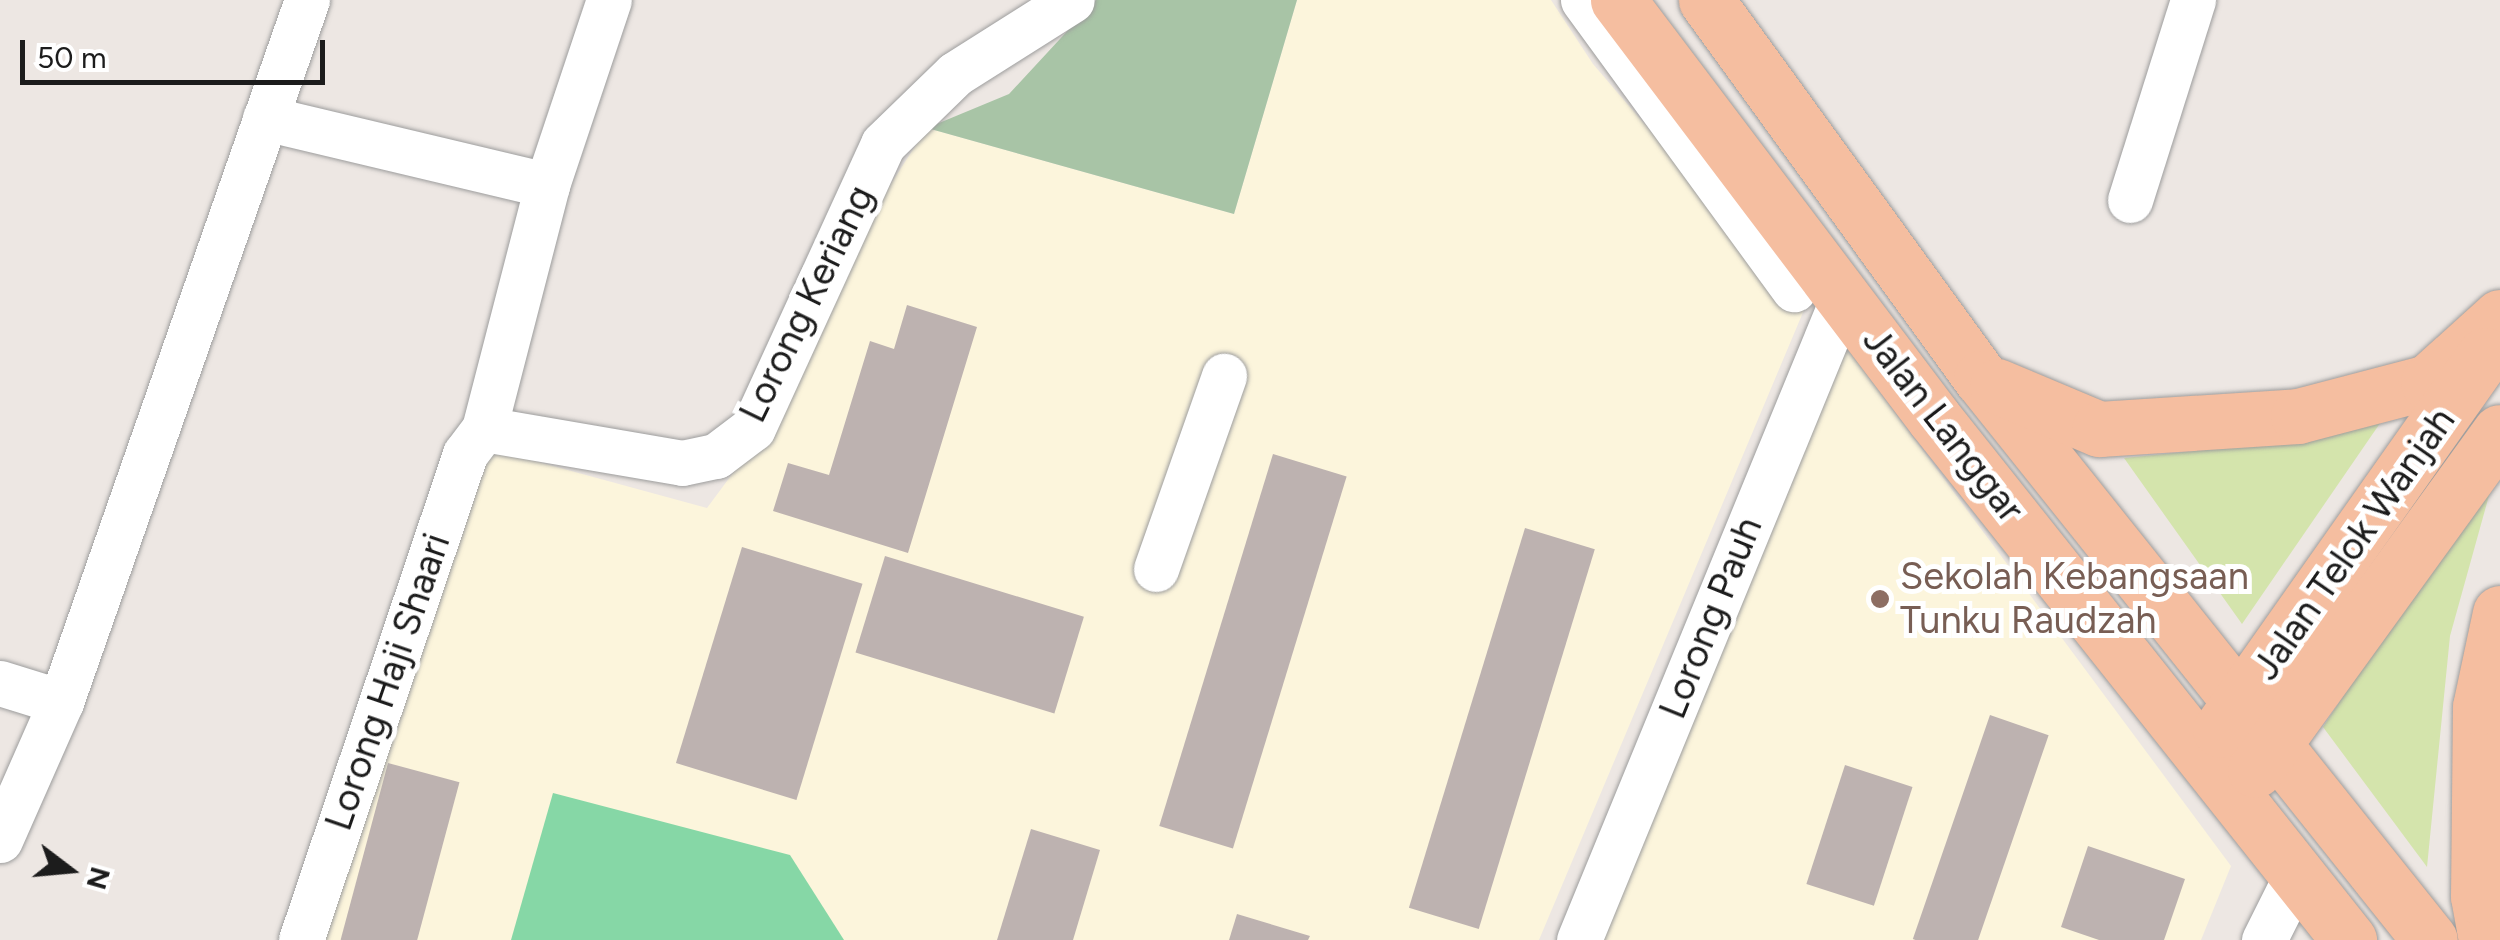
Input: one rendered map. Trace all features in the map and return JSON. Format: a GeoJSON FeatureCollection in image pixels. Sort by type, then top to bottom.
{"type":"FeatureCollection","features":[{"type":"Feature","properties":{"kind":"main road","name":"Jalan Langgar"},"geometry":{"type":"LineString","coordinates":[[1618,0],[1819,292],[2201,750],[2349,940]]}},
{"type":"Feature","properties":{"kind":"main road","name":"Jalan Langgar"},"geometry":{"type":"LineString","coordinates":[[1706,0],[1981,378],[2261,723],[2430,940]]}},
{"type":"Feature","properties":{"kind":"main road"},"geometry":{"type":"LineString","coordinates":[[1981,378],[2099,429],[2207,427],[2298,416],[2428,382],[2500,317]]}},
{"type":"Feature","properties":{"kind":"main road","name":"Jalan Telok Wanjah"},"geometry":{"type":"LineString","coordinates":[[2236,793],[2261,723],[2500,333]]}},
{"type":"Feature","properties":{"kind":"main road","name":"Jalan Telok Wanjah"},"geometry":{"type":"LineString","coordinates":[[2201,750],[2261,723],[2500,432]]}},
{"type":"Feature","properties":{"kind":"main road"},"geometry":{"type":"LineString","coordinates":[[2486,940],[2478,896],[2480,707],[2500,613]]}},
{"type":"Feature","properties":{"kind":"street"},"geometry":{"type":"LineString","coordinates":[[0,840],[61,702],[306,0]]}},
{"type":"Feature","properties":{"kind":"street","name":"Lorong Haji Shaari"},"geometry":{"type":"LineString","coordinates":[[301,940],[464,454],[484,429],[548,184],[608,0]]}},
{"type":"Feature","properties":{"kind":"street","name":"Lorong Keriang"},"geometry":{"type":"LineString","coordinates":[[484,429],[682,463],[716,456],[753,428],[884,144],[955,74],[1072,0]]}},
{"type":"Feature","properties":{"kind":"street"},"geometry":{"type":"LineString","coordinates":[[1583,0],[1819,292]]}},
{"type":"Feature","properties":{"kind":"street"},"geometry":{"type":"LineString","coordinates":[[2130,200],[2192,0]]}},
{"type":"Feature","properties":{"kind":"street"},"geometry":{"type":"LineString","coordinates":[[265,118],[548,184]]}},
{"type":"Feature","properties":{"kind":"street","name":"Lorong Pauh"},"geometry":{"type":"LineString","coordinates":[[1579,940],[1819,292]]}},
{"type":"Feature","properties":{"kind":"street"},"geometry":{"type":"LineString","coordinates":[[1156,569],[1224,376]]}},
{"type":"Feature","properties":{"kind":"street"},"geometry":{"type":"LineString","coordinates":[[0,683],[61,702]]}},
{"type":"Feature","properties":{"kind":"street"},"geometry":{"type":"LineString","coordinates":[[2264,940],[2298,872]]}},
{"type":"Feature","properties":{"kind":"shaded area"},"geometry":{"type":"Polygon","coordinates":[[[1297,0],[1551,0],[1593,64],[1804,310],[1539,940],[312,940],[472,444],[707,508],[750,450],[864,225],[927,128],[1234,214],[1297,0]]]}},
{"type":"Feature","properties":{"kind":"shaded area","name":"Sekolah Kebangsaan Tunku Raudzah"},"geometry":{"type":"Polygon","coordinates":[[[1835,332],[2231,866],[2201,940],[1589,940],[1835,332]]]}},
{"type":"Feature","properties":{"kind":"green space"},"geometry":{"type":"Polygon","coordinates":[[[1096,0],[1297,0],[1234,214],[927,128],[1009,94],[1096,0]]]}},
{"type":"Feature","properties":{"kind":"green space"},"geometry":{"type":"Polygon","coordinates":[[[2385,416],[2242,624],[2124,458],[2263,444],[2385,416]]]}},
{"type":"Feature","properties":{"kind":"green space"},"geometry":{"type":"Polygon","coordinates":[[[2500,456],[2450,636],[2427,867],[2323,727],[2500,456]]]}},
{"type":"Feature","properties":{"kind":"green space"},"geometry":{"type":"Polygon","coordinates":[[[553,793],[790,855],[844,940],[511,940],[553,793]]]}},
{"type":"Feature","properties":{"kind":"building"},"geometry":{"type":"Polygon","coordinates":[[[907,305],[977,327],[908,553],[773,511],[788,463],[829,475],[870,341],[894,349],[907,305]]]}},
{"type":"Feature","properties":{"kind":"building"},"geometry":{"type":"Polygon","coordinates":[[[1273,454],[1347,477],[1233,849],[1159,826],[1273,454]]]}},
{"type":"Feature","properties":{"kind":"building"},"geometry":{"type":"Polygon","coordinates":[[[1525,528],[1595,549],[1479,929],[1409,908],[1525,528]]]}},
{"type":"Feature","properties":{"kind":"building"},"geometry":{"type":"Polygon","coordinates":[[[742,547],[862,584],[796,800],[676,763],[742,547]]]}},
{"type":"Feature","properties":{"kind":"building"},"geometry":{"type":"Polygon","coordinates":[[[885,556],[1084,617],[1054,713],[855,653],[885,556]]]}},
{"type":"Feature","properties":{"kind":"building"},"geometry":{"type":"Polygon","coordinates":[[[1990,715],[2049,735],[1978,940],[1913,939],[1990,715]]]}},
{"type":"Feature","properties":{"kind":"building"},"geometry":{"type":"Polygon","coordinates":[[[388,763],[459,782],[417,940],[341,940],[388,763]]]}},
{"type":"Feature","properties":{"kind":"building"},"geometry":{"type":"Polygon","coordinates":[[[1845,765],[1913,787],[1874,906],[1806,884],[1845,765]]]}},
{"type":"Feature","properties":{"kind":"building"},"geometry":{"type":"Polygon","coordinates":[[[1031,829],[1100,850],[1073,940],[997,940],[1031,829]]]}},
{"type":"Feature","properties":{"kind":"building"},"geometry":{"type":"Polygon","coordinates":[[[2088,846],[2185,879],[2164,940],[2099,940],[2061,927],[2088,846]]]}},
{"type":"Feature","properties":{"kind":"building"},"geometry":{"type":"Polygon","coordinates":[[[1237,914],[1310,936],[1308,940],[1229,940],[1237,914]]]}},
{"type":"Feature","properties":{"kind":"place","name":"Sekolah Kebangsaan Tunku Raudzah"},"geometry":{"type":"Point","coordinates":[1880,599]}}]}
